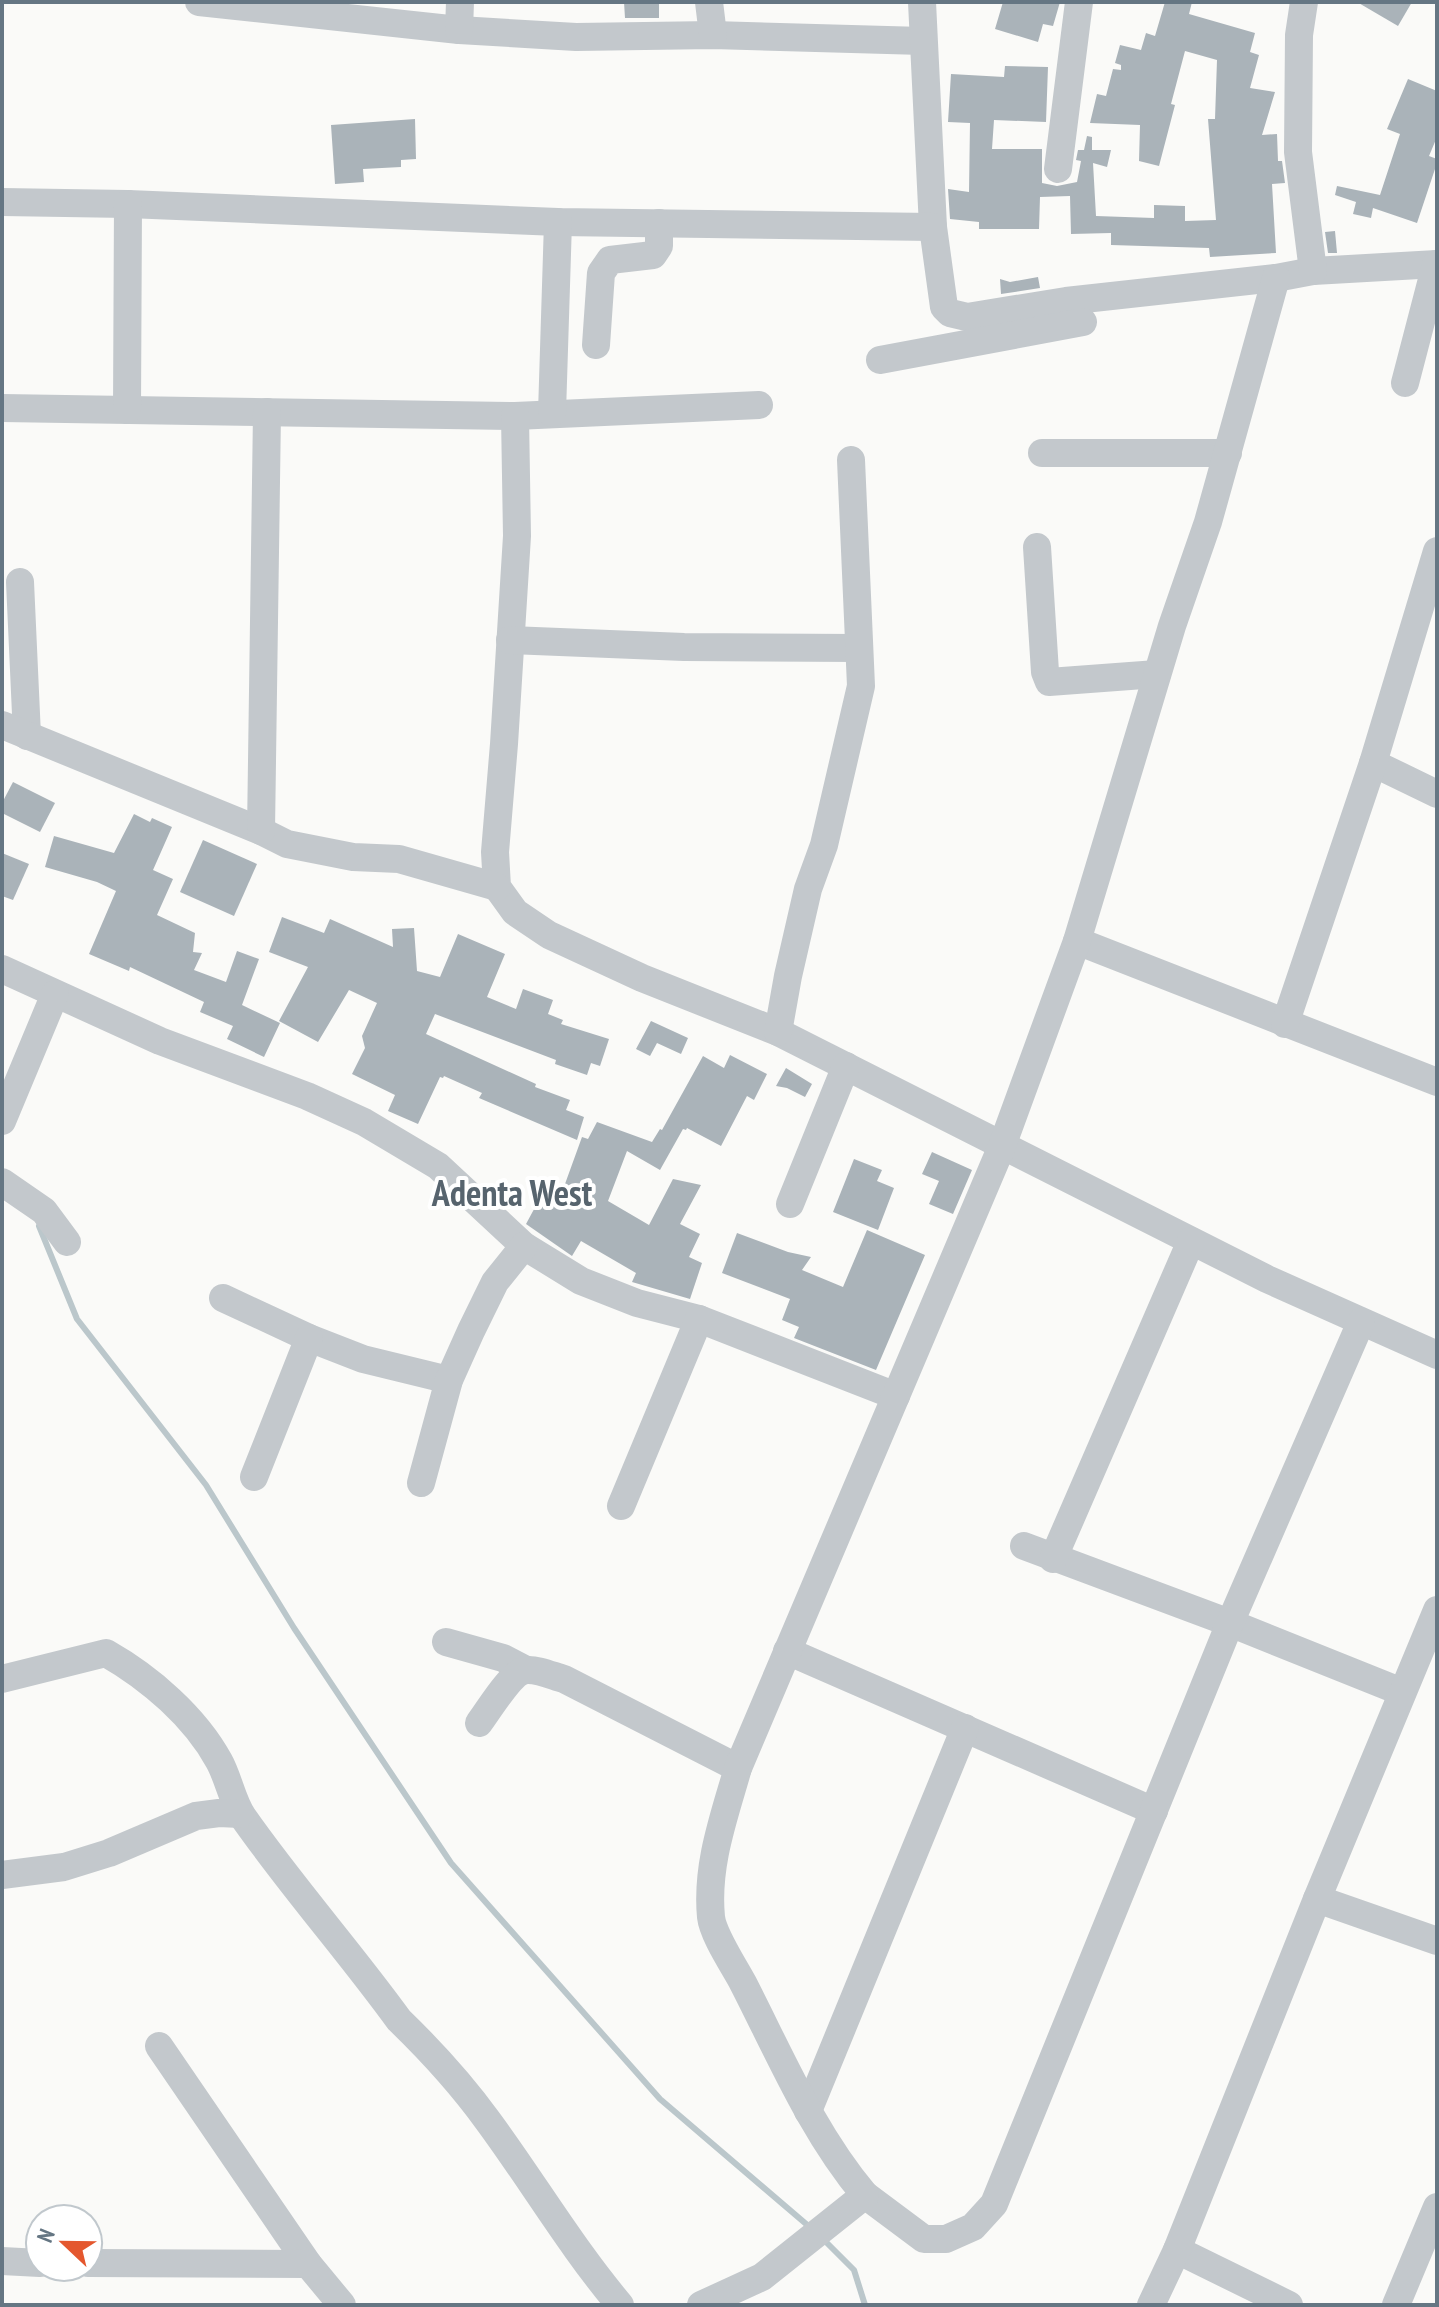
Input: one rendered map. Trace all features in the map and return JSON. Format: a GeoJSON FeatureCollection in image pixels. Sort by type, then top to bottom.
{"type":"FeatureCollection","features":[{"type":"Feature","properties":{"kind":"street"},"geometry":{"type":"LineString","coordinates":[[199,2],[459,16],[576,37],[713,35],[923,41]]}},
{"type":"Feature","properties":{"kind":"street"},"geometry":{"type":"LineString","coordinates":[[709,2],[713,35]]}},
{"type":"Feature","properties":{"kind":"street"},"geometry":{"type":"LineString","coordinates":[[922,2],[933,227],[944,307],[958,317],[1083,322]]}},
{"type":"Feature","properties":{"kind":"street"},"geometry":{"type":"LineString","coordinates":[[1058,169],[1079,2]]}},
{"type":"Feature","properties":{"kind":"street"},"geometry":{"type":"LineString","coordinates":[[1304,2],[1299,35],[1298,152],[1313,271]]}},
{"type":"Feature","properties":{"kind":"street"},"geometry":{"type":"LineString","coordinates":[[2,202],[128,204],[558,222],[933,227]]}},
{"type":"Feature","properties":{"kind":"street"},"geometry":{"type":"LineString","coordinates":[[127,410],[128,204]]}},
{"type":"Feature","properties":{"kind":"street"},"geometry":{"type":"LineString","coordinates":[[552,413],[558,222]]}},
{"type":"Feature","properties":{"kind":"street"},"geometry":{"type":"LineString","coordinates":[[596,345],[601,273],[610,260],[653,255],[659,246],[659,223]]}},
{"type":"Feature","properties":{"kind":"street"},"geometry":{"type":"LineString","coordinates":[[880,360],[960,345],[1026,320],[1313,271],[1437,264],[1405,383]]}},
{"type":"Feature","properties":{"kind":"street"},"geometry":{"type":"LineString","coordinates":[[1276,278],[1228,453],[1157,674],[1077,941],[1002,1146],[738,1768],[719,1830],[709,1880],[711,1922],[808,2111],[834,2155],[865,2195],[924,2239],[946,2239],[973,2227],[994,2204],[1230,1623],[1361,1322]]}},
{"type":"Feature","properties":{"kind":"street"},"geometry":{"type":"LineString","coordinates":[[958,317],[960,345]]}},
{"type":"Feature","properties":{"kind":"street"},"geometry":{"type":"LineString","coordinates":[[2,408],[515,416],[759,405]]}},
{"type":"Feature","properties":{"kind":"street"},"geometry":{"type":"LineString","coordinates":[[261,831],[267,412]]}},
{"type":"Feature","properties":{"kind":"street"},"geometry":{"type":"LineString","coordinates":[[515,416],[517,536],[495,852],[497,887],[515,912],[549,935],[642,978],[778,1032],[1191,1241],[1437,1355]]}},
{"type":"Feature","properties":{"kind":"street"},"geometry":{"type":"LineString","coordinates":[[1042,453],[1228,453]]}},
{"type":"Feature","properties":{"kind":"street"},"geometry":{"type":"LineString","coordinates":[[778,1032],[808,889],[824,845],[861,686],[851,460]]}},
{"type":"Feature","properties":{"kind":"street"},"geometry":{"type":"LineString","coordinates":[[1037,547],[1045,672],[1049,682],[1157,674]]}},
{"type":"Feature","properties":{"kind":"street"},"geometry":{"type":"LineString","coordinates":[[1285,1024],[1373,763],[1437,551]]}},
{"type":"Feature","properties":{"kind":"street"},"geometry":{"type":"LineString","coordinates":[[20,582],[14,730],[287,844],[353,857],[399,859],[497,887]]}},
{"type":"Feature","properties":{"kind":"street"},"geometry":{"type":"LineString","coordinates":[[510,640],[684,647],[858,648]]}},
{"type":"Feature","properties":{"kind":"street"},"geometry":{"type":"LineString","coordinates":[[1373,763],[1437,794]]}},
{"type":"Feature","properties":{"kind":"street"},"geometry":{"type":"LineString","coordinates":[[1077,941],[1437,1082]]}},
{"type":"Feature","properties":{"kind":"street"},"geometry":{"type":"LineString","coordinates":[[2,969],[160,1041],[307,1096],[364,1122],[438,1166],[524,1246],[581,1281],[637,1303],[699,1319],[896,1396]]}},
{"type":"Feature","properties":{"kind":"street"},"geometry":{"type":"LineString","coordinates":[[2,1121],[55,994]]}},
{"type":"Feature","properties":{"kind":"street"},"geometry":{"type":"LineString","coordinates":[[790,1204],[846,1066]]}},
{"type":"Feature","properties":{"kind":"street"},"geometry":{"type":"LineString","coordinates":[[2,1182],[44,1211],[67,1242]]}},
{"type":"Feature","properties":{"kind":"street"},"geometry":{"type":"LineString","coordinates":[[1053,1559],[1191,1241]]}},
{"type":"Feature","properties":{"kind":"street"},"geometry":{"type":"LineString","coordinates":[[421,1483],[449,1380],[495,1282],[524,1246]]}},
{"type":"Feature","properties":{"kind":"street"},"geometry":{"type":"LineString","coordinates":[[223,1298],[363,1359],[449,1380]]}},
{"type":"Feature","properties":{"kind":"street"},"geometry":{"type":"LineString","coordinates":[[621,1506],[699,1319]]}},
{"type":"Feature","properties":{"kind":"street"},"geometry":{"type":"LineString","coordinates":[[254,1477],[309,1338]]}},
{"type":"Feature","properties":{"kind":"street"},"geometry":{"type":"LineString","coordinates":[[1024,1546],[1402,1692]]}},
{"type":"Feature","properties":{"kind":"street"},"geometry":{"type":"LineString","coordinates":[[1151,2305],[1177,2250],[1317,1899],[1437,1610]]}},
{"type":"Feature","properties":{"kind":"street"},"geometry":{"type":"LineString","coordinates":[[446,1642],[503,1658],[526,1670],[564,1679],[738,1768]]}},
{"type":"Feature","properties":{"kind":"street"},"geometry":{"type":"LineString","coordinates":[[787,1651],[1154,1811]]}},
{"type":"Feature","properties":{"kind":"street"},"geometry":{"type":"LineString","coordinates":[[2,1679],[106,1653],[178,1708],[203,1736],[221,1764],[240,1814],[399,2020],[429,2049],[488,2120],[589,2268],[620,2305]]}},
{"type":"Feature","properties":{"kind":"street"},"geometry":{"type":"LineString","coordinates":[[479,1723],[516,1674],[526,1670]]}},
{"type":"Feature","properties":{"kind":"street"},"geometry":{"type":"LineString","coordinates":[[808,2111],[965,1728]]}},
{"type":"Feature","properties":{"kind":"street"},"geometry":{"type":"LineString","coordinates":[[2,1875],[64,1867],[109,1853],[196,1816],[240,1814]]}},
{"type":"Feature","properties":{"kind":"street"},"geometry":{"type":"LineString","coordinates":[[1317,1899],[1437,1941]]}},
{"type":"Feature","properties":{"kind":"street"},"geometry":{"type":"LineString","coordinates":[[159,2046],[308,2264],[342,2305]]}},
{"type":"Feature","properties":{"kind":"street"},"geometry":{"type":"LineString","coordinates":[[701,2305],[762,2277],[865,2195]]}},
{"type":"Feature","properties":{"kind":"street"},"geometry":{"type":"LineString","coordinates":[[1396,2305],[1437,2207]]}},
{"type":"Feature","properties":{"kind":"street"},"geometry":{"type":"LineString","coordinates":[[1177,2250],[1289,2305]]}},
{"type":"Feature","properties":{"kind":"street"},"geometry":{"type":"LineString","coordinates":[[2,2261],[24,2262]]}},
{"type":"Feature","properties":{"kind":"street"},"geometry":{"type":"LineString","coordinates":[[104,2263],[308,2264]]}},
{"type":"Feature","properties":{"kind":"building"},"geometry":{"type":"Polygon","coordinates":[[[624,2],[659,2],[659,18],[625,18],[624,2]]]}},
{"type":"Feature","properties":{"kind":"building"},"geometry":{"type":"Polygon","coordinates":[[[1003,2],[1060,2],[1053,26],[1043,24],[1038,42],[995,29],[1003,2]]]}},
{"type":"Feature","properties":{"kind":"building"},"geometry":{"type":"Polygon","coordinates":[[[1165,2],[1192,2],[1189,14],[1255,33],[1250,52],[1259,55],[1250,88],[1275,92],[1262,135],[1277,134],[1278,161],[1282,161],[1285,183],[1272,184],[1276,253],[1210,257],[1209,248],[1111,245],[1111,233],[1071,234],[1070,196],[1040,197],[1039,229],[979,229],[979,222],[950,219],[948,189],[969,192],[970,123],[948,122],[951,74],[1004,77],[1005,66],[1048,67],[1046,122],[994,120],[992,149],[1042,149],[1042,183],[1057,186],[1077,182],[1081,161],[1076,160],[1078,150],[1084,150],[1087,136],[1092,137],[1092,150],[1111,150],[1107,167],[1093,163],[1096,216],[1154,218],[1154,205],[1185,206],[1185,221],[1216,220],[1208,119],[1215,119],[1217,60],[1185,51],[1159,166],[1139,161],[1140,125],[1090,123],[1097,94],[1106,96],[1113,69],[1121,70],[1121,65],[1115,63],[1120,45],[1141,50],[1146,33],[1155,36],[1165,2]]]}},
{"type":"Feature","properties":{"kind":"building"},"geometry":{"type":"Polygon","coordinates":[[[1357,2],[1412,2],[1398,26],[1357,2]]]}},
{"type":"Feature","properties":{"kind":"building"},"geometry":{"type":"Polygon","coordinates":[[[1408,79],[1437,91],[1437,137],[1429,156],[1437,159],[1437,163],[1417,223],[1373,208],[1371,218],[1353,214],[1356,202],[1335,195],[1337,186],[1380,195],[1400,134],[1387,129],[1408,79]]]}},
{"type":"Feature","properties":{"kind":"building"},"geometry":{"type":"Polygon","coordinates":[[[415,119],[416,159],[401,160],[401,167],[363,169],[364,182],[335,184],[331,125],[415,119]]]}},
{"type":"Feature","properties":{"kind":"building"},"geometry":{"type":"Polygon","coordinates":[[[1335,231],[1337,253],[1328,253],[1325,232],[1335,231]]]}},
{"type":"Feature","properties":{"kind":"building"},"geometry":{"type":"Polygon","coordinates":[[[1038,277],[1040,288],[1001,294],[1000,279],[1010,282],[1038,277]]]}},
{"type":"Feature","properties":{"kind":"building"},"geometry":{"type":"Polygon","coordinates":[[[13,782],[55,803],[40,832],[2,813],[2,803],[13,782]]]}},
{"type":"Feature","properties":{"kind":"building"},"geometry":{"type":"Polygon","coordinates":[[[134,814],[172,827],[153,870],[173,879],[157,915],[195,933],[193,952],[202,953],[194,970],[226,982],[237,951],[259,959],[242,1005],[280,1023],[264,1057],[227,1039],[233,1026],[200,1012],[204,1002],[130,967],[129,971],[89,954],[116,891],[97,882],[45,867],[54,836],[114,853],[134,814]]]}},
{"type":"Feature","properties":{"kind":"building"},"geometry":{"type":"Polygon","coordinates":[[[203,840],[257,864],[234,916],[180,892],[203,840]]]}},
{"type":"Feature","properties":{"kind":"building"},"geometry":{"type":"Polygon","coordinates":[[[2,853],[29,864],[13,900],[2,896],[2,853]]]}},
{"type":"Feature","properties":{"kind":"building"},"geometry":{"type":"Polygon","coordinates":[[[282,917],[324,933],[330,919],[393,947],[392,929],[414,928],[417,971],[440,977],[458,934],[505,954],[487,997],[516,1009],[523,989],[553,1000],[548,1014],[563,1020],[561,1024],[609,1039],[600,1066],[591,1063],[587,1075],[435,1014],[426,1034],[536,1084],[535,1087],[570,1100],[566,1110],[584,1117],[577,1140],[479,1098],[482,1093],[444,1076],[440,1077],[418,1124],[388,1111],[395,1095],[352,1074],[365,1048],[362,1036],[377,1003],[349,990],[318,1042],[279,1021],[308,967],[269,952],[282,917]]]}},
{"type":"Feature","properties":{"kind":"building"},"geometry":{"type":"Polygon","coordinates":[[[651,1021],[688,1038],[681,1054],[657,1043],[650,1056],[636,1049],[651,1021]]]}},
{"type":"Feature","properties":{"kind":"building"},"geometry":{"type":"Polygon","coordinates":[[[730,1055],[767,1074],[754,1100],[747,1096],[721,1146],[687,1128],[683,1129],[660,1170],[627,1151],[608,1201],[649,1225],[673,1179],[701,1185],[680,1224],[700,1234],[689,1257],[702,1263],[690,1299],[632,1282],[636,1273],[581,1241],[572,1256],[526,1224],[546,1187],[561,1195],[582,1137],[588,1139],[597,1122],[652,1142],[662,1130],[703,1056],[724,1068],[730,1055]]]}},
{"type":"Feature","properties":{"kind":"building"},"geometry":{"type":"Polygon","coordinates":[[[786,1068],[812,1084],[805,1097],[776,1086],[786,1068]]]}},
{"type":"Feature","properties":{"kind":"building"},"geometry":{"type":"Polygon","coordinates":[[[932,1152],[972,1170],[953,1214],[929,1204],[939,1181],[922,1174],[932,1152]]]}},
{"type":"Feature","properties":{"kind":"building"},"geometry":{"type":"Polygon","coordinates":[[[854,1159],[882,1170],[877,1181],[894,1188],[878,1230],[833,1212],[854,1159]]]}},
{"type":"Feature","properties":{"kind":"building"},"geometry":{"type":"Polygon","coordinates":[[[867,1230],[925,1255],[876,1370],[794,1338],[799,1327],[782,1320],[790,1299],[722,1273],[737,1233],[811,1257],[802,1270],[843,1287],[867,1230]]]}},
{"type":"Feature","properties":{"kind":"waterway"},"geometry":{"type":"LineString","coordinates":[[39,1226],[77,1319],[206,1485],[294,1628],[451,1863],[660,2099],[812,2229]]}},
{"type":"Feature","properties":{"kind":"waterway"},"geometry":{"type":"LineString","coordinates":[[823,2239],[854,2270],[865,2305]]}},
{"type":"Feature","properties":{"kind":"district","name":"Adenta West"},"geometry":{"type":"Point","coordinates":[512,1192]}}]}
